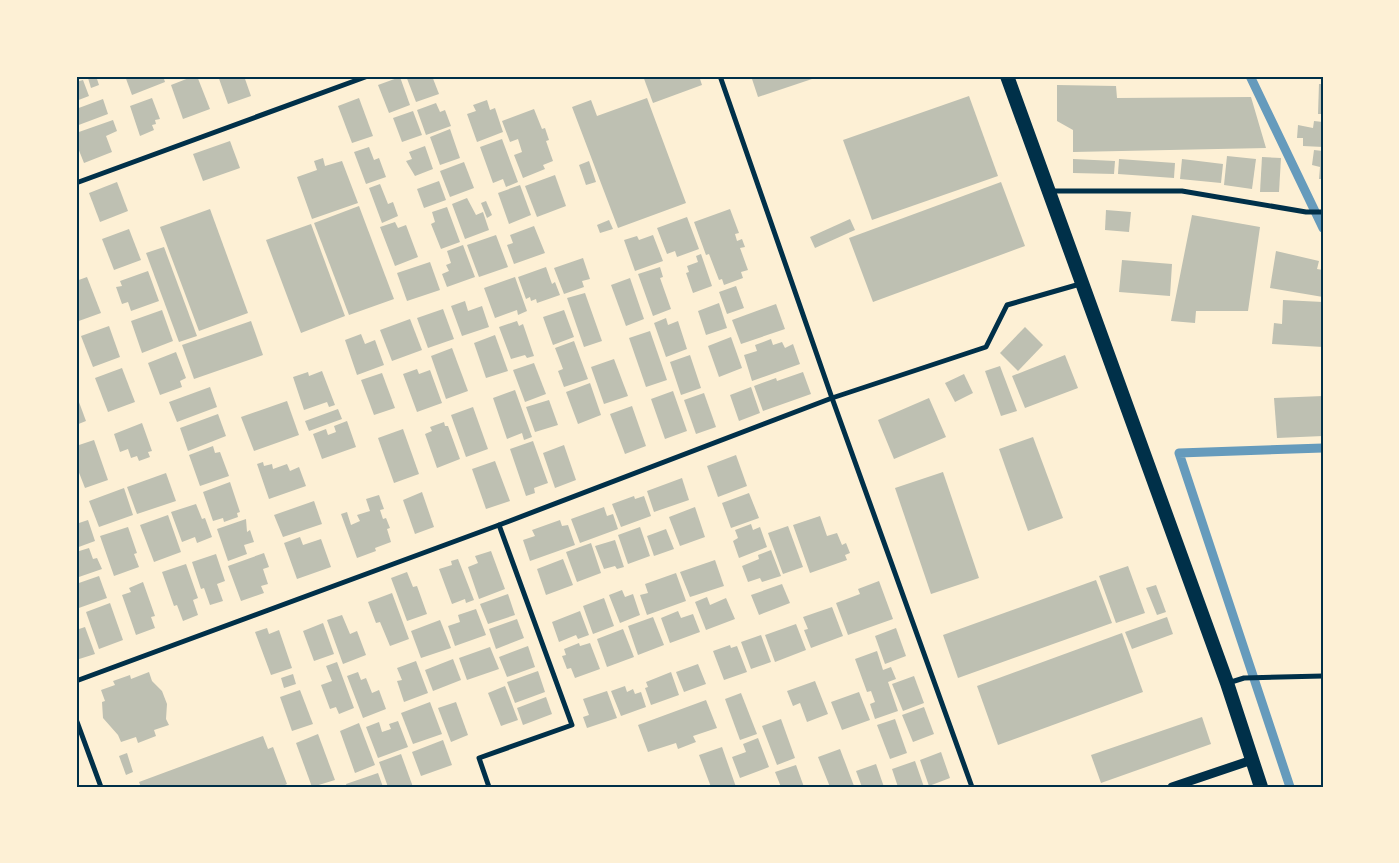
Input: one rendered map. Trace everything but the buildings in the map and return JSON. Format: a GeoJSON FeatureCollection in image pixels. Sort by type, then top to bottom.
{"type":"FeatureCollection","features":[{"type":"Feature","properties":{"kind":"highway"},"geometry":{"type":"LineString","coordinates":[[1007,76],[1227,683],[1261,787]]}},
{"type":"Feature","properties":{"kind":"street"},"geometry":{"type":"LineString","coordinates":[[76,183],[368,76]]}},
{"type":"Feature","properties":{"kind":"street"},"geometry":{"type":"LineString","coordinates":[[720,76],[832,398],[972,787]]}},
{"type":"Feature","properties":{"kind":"street"},"geometry":{"type":"LineString","coordinates":[[1049,191],[1182,192],[1306,212],[1323,212]]}},
{"type":"Feature","properties":{"kind":"street"},"geometry":{"type":"LineString","coordinates":[[76,681],[499,525],[832,398],[986,347],[1007,305],[1082,283]]}},
{"type":"Feature","properties":{"kind":"street"},"geometry":{"type":"LineString","coordinates":[[489,787],[479,758],[572,725],[499,525]]}},
{"type":"Feature","properties":{"kind":"street"},"geometry":{"type":"LineString","coordinates":[[1227,683],[1244,678],[1323,676]]}},
{"type":"Feature","properties":{"kind":"street"},"geometry":{"type":"LineString","coordinates":[[76,719],[101,787]]}},
{"type":"Feature","properties":{"kind":"street"},"geometry":{"type":"LineString","coordinates":[[1172,787],[1252,760]]}},
{"type":"Feature","properties":{"kind":"waterway"},"geometry":{"type":"LineString","coordinates":[[1250,76],[1323,228]]}},
{"type":"Feature","properties":{"kind":"waterway"},"geometry":{"type":"LineString","coordinates":[[1290,787],[1179,453],[1323,448]]}}]}
